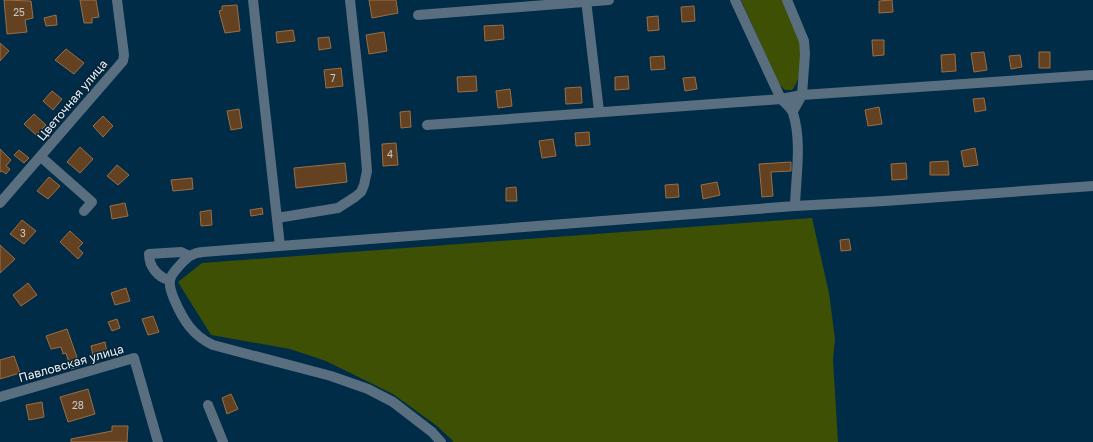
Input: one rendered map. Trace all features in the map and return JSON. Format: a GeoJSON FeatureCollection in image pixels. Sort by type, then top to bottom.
{"type":"FeatureCollection","features":[{"type":"Feature","properties":{"kind":"street","name":"Цветочная улица"},"geometry":{"type":"LineString","coordinates":[[0,203],[123,61],[124,54],[117,0]]}},
{"type":"Feature","properties":{"kind":"street"},"geometry":{"type":"LineString","coordinates":[[253,0],[280,246]]}},
{"type":"Feature","properties":{"kind":"street"},"geometry":{"type":"LineString","coordinates":[[277,218],[338,208],[361,192],[364,185],[367,171],[350,0]]}},
{"type":"Feature","properties":{"kind":"street"},"geometry":{"type":"LineString","coordinates":[[418,14],[609,0]]}},
{"type":"Feature","properties":{"kind":"street"},"geometry":{"type":"LineString","coordinates":[[736,0],[781,99],[793,111],[797,153],[795,206]]}},
{"type":"Feature","properties":{"kind":"street"},"geometry":{"type":"LineString","coordinates":[[787,0],[804,41],[806,54],[802,95],[793,111]]}},
{"type":"Feature","properties":{"kind":"street"},"geometry":{"type":"LineString","coordinates":[[586,1],[599,111]]}},
{"type":"Feature","properties":{"kind":"street"},"geometry":{"type":"LineString","coordinates":[[427,125],[599,111],[781,99],[802,95],[1093,75]]}},
{"type":"Feature","properties":{"kind":"street"},"geometry":{"type":"LineString","coordinates":[[41,157],[92,202],[84,212]]}},
{"type":"Feature","properties":{"kind":"street"},"geometry":{"type":"LineString","coordinates":[[441,442],[432,432],[393,402],[368,388],[332,376],[214,345],[205,341],[191,330],[186,323],[173,296],[170,280],[173,273],[189,256],[203,252],[795,206],[1093,186]]}},
{"type":"Feature","properties":{"kind":"street"},"geometry":{"type":"LineString","coordinates":[[170,280],[161,278],[156,273],[149,259],[150,254],[181,252],[189,256]]}},
{"type":"Feature","properties":{"kind":"street","name":"Павловская улица"},"geometry":{"type":"LineString","coordinates":[[0,397],[134,358],[158,442]]}},
{"type":"Feature","properties":{"kind":"street"},"geometry":{"type":"LineString","coordinates":[[208,405],[223,442]]}},
{"type":"Feature","properties":{"kind":"green space"},"geometry":{"type":"Polygon","coordinates":[[[741,0],[783,0],[795,24],[801,46],[799,77],[792,90],[785,90],[779,84],[741,0]]]}},
{"type":"Feature","properties":{"kind":"green space"},"geometry":{"type":"Polygon","coordinates":[[[812,218],[829,293],[835,339],[833,360],[838,442],[454,442],[437,426],[393,394],[326,361],[290,349],[211,335],[178,282],[202,263],[812,218]]]}},
{"type":"Feature","properties":{"kind":"building"},"geometry":{"type":"Polygon","coordinates":[[[4,0],[31,1],[33,18],[25,20],[27,32],[7,34],[4,0]]]}},
{"type":"Feature","properties":{"kind":"building"},"geometry":{"type":"Polygon","coordinates":[[[80,0],[96,0],[99,17],[92,18],[92,23],[84,23],[80,0]]]}},
{"type":"Feature","properties":{"kind":"building"},"geometry":{"type":"Polygon","coordinates":[[[369,0],[396,0],[398,13],[372,18],[369,0]]]}},
{"type":"Feature","properties":{"kind":"building"},"geometry":{"type":"Polygon","coordinates":[[[892,0],[893,12],[879,13],[879,1],[892,0]]]}},
{"type":"Feature","properties":{"kind":"building"},"geometry":{"type":"Polygon","coordinates":[[[237,5],[240,31],[225,33],[219,11],[222,10],[222,6],[237,5]]]}},
{"type":"Feature","properties":{"kind":"building"},"geometry":{"type":"Polygon","coordinates":[[[694,6],[695,21],[682,22],[681,7],[694,6]]]}},
{"type":"Feature","properties":{"kind":"building"},"geometry":{"type":"Polygon","coordinates":[[[56,15],[57,25],[46,26],[44,18],[56,15]]]}},
{"type":"Feature","properties":{"kind":"building"},"geometry":{"type":"Polygon","coordinates":[[[658,16],[659,30],[648,31],[647,17],[658,16]]]}},
{"type":"Feature","properties":{"kind":"building"},"geometry":{"type":"Polygon","coordinates":[[[503,25],[504,39],[485,41],[484,26],[503,25]]]}},
{"type":"Feature","properties":{"kind":"building"},"geometry":{"type":"Polygon","coordinates":[[[293,30],[295,41],[277,43],[276,32],[293,30]]]}},
{"type":"Feature","properties":{"kind":"building"},"geometry":{"type":"Polygon","coordinates":[[[384,32],[387,51],[369,54],[366,35],[384,32]]]}},
{"type":"Feature","properties":{"kind":"building"},"geometry":{"type":"Polygon","coordinates":[[[329,37],[331,48],[319,50],[318,38],[329,37]]]}},
{"type":"Feature","properties":{"kind":"building"},"geometry":{"type":"Polygon","coordinates":[[[872,40],[884,40],[884,55],[873,56],[872,40]]]}},
{"type":"Feature","properties":{"kind":"building"},"geometry":{"type":"Polygon","coordinates":[[[0,43],[9,51],[0,61],[0,43]]]}},
{"type":"Feature","properties":{"kind":"building"},"geometry":{"type":"Polygon","coordinates":[[[66,49],[84,63],[74,74],[55,60],[66,49]]]}},
{"type":"Feature","properties":{"kind":"building"},"geometry":{"type":"Polygon","coordinates":[[[984,52],[987,70],[974,72],[971,53],[984,52]]]}},
{"type":"Feature","properties":{"kind":"building"},"geometry":{"type":"Polygon","coordinates":[[[1039,52],[1050,52],[1050,68],[1039,68],[1039,52]]]}},
{"type":"Feature","properties":{"kind":"building"},"geometry":{"type":"Polygon","coordinates":[[[955,54],[956,71],[942,72],[941,55],[955,54]]]}},
{"type":"Feature","properties":{"kind":"building"},"geometry":{"type":"Polygon","coordinates":[[[1020,55],[1022,67],[1011,69],[1009,56],[1020,55]]]}},
{"type":"Feature","properties":{"kind":"building"},"geometry":{"type":"Polygon","coordinates":[[[664,56],[665,69],[651,70],[650,57],[664,56]]]}},
{"type":"Feature","properties":{"kind":"building"},"geometry":{"type":"Polygon","coordinates":[[[341,68],[343,86],[326,88],[324,70],[341,68]]]}},
{"type":"Feature","properties":{"kind":"building"},"geometry":{"type":"Polygon","coordinates":[[[476,76],[477,91],[458,92],[457,77],[476,76]]]}},
{"type":"Feature","properties":{"kind":"building"},"geometry":{"type":"Polygon","coordinates":[[[628,76],[629,89],[615,90],[615,77],[628,76]]]}},
{"type":"Feature","properties":{"kind":"building"},"geometry":{"type":"Polygon","coordinates":[[[695,77],[697,89],[685,91],[683,78],[695,77]]]}},
{"type":"Feature","properties":{"kind":"building"},"geometry":{"type":"Polygon","coordinates":[[[581,87],[582,103],[566,104],[565,88],[581,87]]]}},
{"type":"Feature","properties":{"kind":"building"},"geometry":{"type":"Polygon","coordinates":[[[510,89],[512,106],[498,108],[496,91],[510,89]]]}},
{"type":"Feature","properties":{"kind":"building"},"geometry":{"type":"Polygon","coordinates":[[[52,91],[62,99],[53,110],[43,101],[52,91]]]}},
{"type":"Feature","properties":{"kind":"building"},"geometry":{"type":"Polygon","coordinates":[[[984,98],[986,110],[975,112],[973,99],[984,98]]]}},
{"type":"Feature","properties":{"kind":"building"},"geometry":{"type":"Polygon","coordinates":[[[879,107],[882,124],[868,126],[865,110],[879,107]]]}},
{"type":"Feature","properties":{"kind":"building"},"geometry":{"type":"Polygon","coordinates":[[[239,109],[242,128],[231,130],[227,111],[239,109]]]}},
{"type":"Feature","properties":{"kind":"building"},"geometry":{"type":"Polygon","coordinates":[[[410,111],[411,127],[401,128],[400,112],[410,111]]]}},
{"type":"Feature","properties":{"kind":"building"},"geometry":{"type":"Polygon","coordinates":[[[34,114],[46,125],[36,135],[24,124],[34,114]]]}},
{"type":"Feature","properties":{"kind":"building"},"geometry":{"type":"Polygon","coordinates":[[[103,116],[113,126],[103,137],[93,126],[103,116]]]}},
{"type":"Feature","properties":{"kind":"building"},"geometry":{"type":"Polygon","coordinates":[[[589,132],[590,145],[576,146],[575,133],[589,132]]]}},
{"type":"Feature","properties":{"kind":"building"},"geometry":{"type":"Polygon","coordinates":[[[553,139],[556,156],[542,158],[539,141],[553,139]]]}},
{"type":"Feature","properties":{"kind":"building"},"geometry":{"type":"Polygon","coordinates":[[[396,143],[398,165],[383,166],[382,144],[396,143]]]}},
{"type":"Feature","properties":{"kind":"building"},"geometry":{"type":"Polygon","coordinates":[[[80,147],[93,159],[80,173],[67,162],[80,147]]]}},
{"type":"Feature","properties":{"kind":"building"},"geometry":{"type":"Polygon","coordinates":[[[975,148],[978,165],[964,167],[961,151],[975,148]]]}},
{"type":"Feature","properties":{"kind":"building"},"geometry":{"type":"Polygon","coordinates":[[[0,149],[11,160],[6,166],[10,169],[6,174],[2,171],[0,172],[0,149]]]}},
{"type":"Feature","properties":{"kind":"building"},"geometry":{"type":"Polygon","coordinates":[[[19,150],[29,158],[24,163],[14,155],[19,150]]]}},
{"type":"Feature","properties":{"kind":"building"},"geometry":{"type":"Polygon","coordinates":[[[948,161],[949,175],[930,175],[930,162],[948,161]]]}},
{"type":"Feature","properties":{"kind":"building"},"geometry":{"type":"Polygon","coordinates":[[[791,162],[791,171],[771,172],[773,196],[762,197],[759,164],[791,162]]]}},
{"type":"Feature","properties":{"kind":"building"},"geometry":{"type":"Polygon","coordinates":[[[345,163],[347,182],[296,188],[294,168],[345,163]]]}},
{"type":"Feature","properties":{"kind":"building"},"geometry":{"type":"Polygon","coordinates":[[[906,163],[907,179],[892,180],[891,164],[906,163]]]}},
{"type":"Feature","properties":{"kind":"building"},"geometry":{"type":"Polygon","coordinates":[[[117,165],[129,175],[118,185],[107,176],[117,165]]]}},
{"type":"Feature","properties":{"kind":"building"},"geometry":{"type":"Polygon","coordinates":[[[49,177],[60,186],[48,199],[37,191],[49,177]]]}},
{"type":"Feature","properties":{"kind":"building"},"geometry":{"type":"Polygon","coordinates":[[[192,178],[193,189],[173,191],[171,180],[192,178]]]}},
{"type":"Feature","properties":{"kind":"building"},"geometry":{"type":"Polygon","coordinates":[[[717,182],[720,195],[703,199],[701,185],[717,182]]]}},
{"type":"Feature","properties":{"kind":"building"},"geometry":{"type":"Polygon","coordinates":[[[678,184],[679,197],[666,198],[665,185],[678,184]]]}},
{"type":"Feature","properties":{"kind":"building"},"geometry":{"type":"Polygon","coordinates":[[[516,187],[517,201],[506,201],[506,188],[516,187]]]}},
{"type":"Feature","properties":{"kind":"building"},"geometry":{"type":"Polygon","coordinates":[[[125,203],[128,216],[112,219],[110,206],[125,203]]]}},
{"type":"Feature","properties":{"kind":"building"},"geometry":{"type":"Polygon","coordinates":[[[262,208],[263,214],[251,216],[250,210],[262,208]]]}},
{"type":"Feature","properties":{"kind":"building"},"geometry":{"type":"Polygon","coordinates":[[[211,210],[212,225],[201,226],[200,212],[211,210]]]}},
{"type":"Feature","properties":{"kind":"building"},"geometry":{"type":"Polygon","coordinates":[[[22,220],[36,231],[24,244],[10,234],[22,220]]]}},
{"type":"Feature","properties":{"kind":"building"},"geometry":{"type":"Polygon","coordinates":[[[70,231],[83,243],[78,248],[83,253],[78,259],[60,242],[70,231]]]}},
{"type":"Feature","properties":{"kind":"building"},"geometry":{"type":"Polygon","coordinates":[[[849,239],[851,250],[841,251],[840,240],[849,239]]]}},
{"type":"Feature","properties":{"kind":"building"},"geometry":{"type":"Polygon","coordinates":[[[0,245],[15,259],[0,273],[0,245]]]}},
{"type":"Feature","properties":{"kind":"building"},"geometry":{"type":"Polygon","coordinates":[[[28,283],[37,295],[21,306],[13,295],[28,283]]]}},
{"type":"Feature","properties":{"kind":"building"},"geometry":{"type":"Polygon","coordinates":[[[126,288],[130,301],[115,305],[111,293],[126,288]]]}},
{"type":"Feature","properties":{"kind":"building"},"geometry":{"type":"Polygon","coordinates":[[[153,316],[159,332],[148,335],[142,319],[153,316]]]}},
{"type":"Feature","properties":{"kind":"building"},"geometry":{"type":"Polygon","coordinates":[[[117,319],[120,328],[112,331],[108,322],[117,319]]]}},
{"type":"Feature","properties":{"kind":"building"},"geometry":{"type":"Polygon","coordinates":[[[67,329],[80,366],[71,369],[66,353],[63,354],[61,347],[51,349],[46,336],[67,329]]]}},
{"type":"Feature","properties":{"kind":"building"},"geometry":{"type":"Polygon","coordinates":[[[105,342],[108,357],[94,360],[91,346],[105,342]]]}},
{"type":"Feature","properties":{"kind":"building"},"geometry":{"type":"Polygon","coordinates":[[[14,356],[20,373],[0,379],[0,360],[14,356]]]}},
{"type":"Feature","properties":{"kind":"building"},"geometry":{"type":"Polygon","coordinates":[[[88,389],[95,414],[68,422],[60,397],[88,389]]]}},
{"type":"Feature","properties":{"kind":"building"},"geometry":{"type":"Polygon","coordinates":[[[231,394],[238,409],[227,414],[222,398],[231,394]]]}},
{"type":"Feature","properties":{"kind":"building"},"geometry":{"type":"Polygon","coordinates":[[[42,402],[44,417],[29,420],[26,405],[42,402]]]}},
{"type":"Feature","properties":{"kind":"building"},"geometry":{"type":"Polygon","coordinates":[[[112,426],[128,426],[127,442],[71,442],[71,439],[112,431],[112,426]]]}}]}
